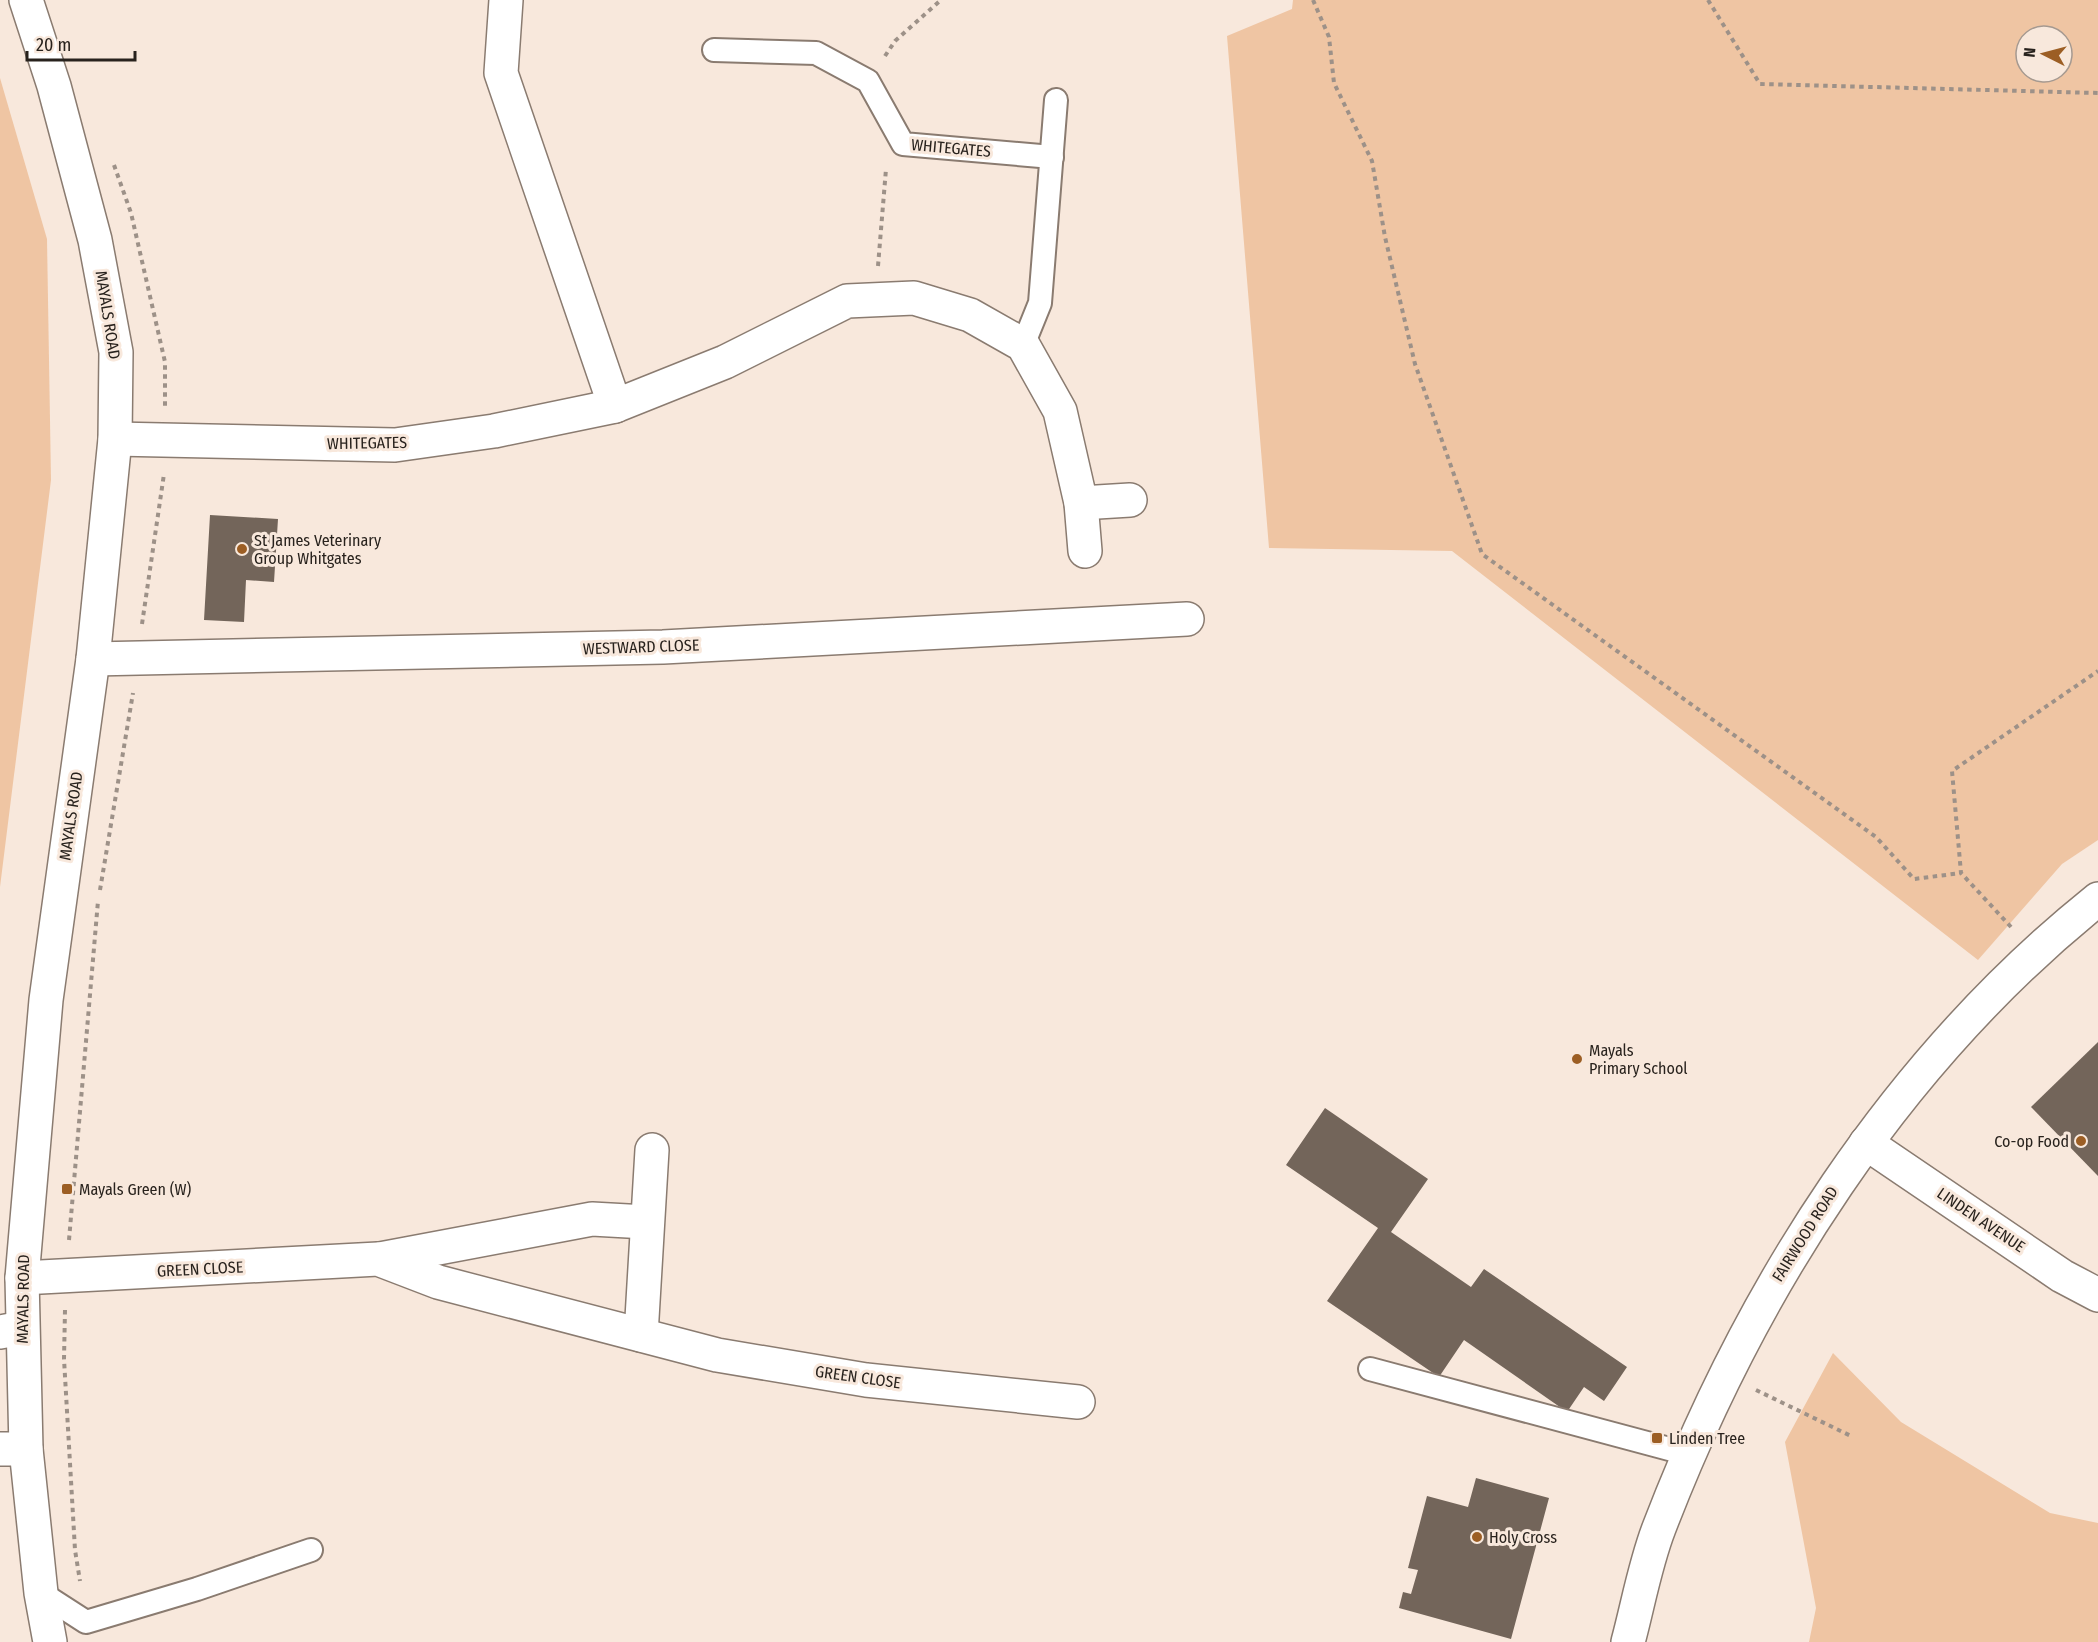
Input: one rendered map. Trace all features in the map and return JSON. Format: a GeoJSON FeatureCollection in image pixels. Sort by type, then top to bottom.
{"type":"FeatureCollection","features":[{"type":"Feature","properties":{"kind":"street","name":"MAYALS ROAD"},"geometry":{"type":"LineString","coordinates":[[26,0],[54,86],[95,240],[116,352],[115,439],[93,659],[46,1000],[22,1278],[11,1330],[13,1449],[50,1642]]}},
{"type":"Feature","properties":{"kind":"street"},"geometry":{"type":"LineString","coordinates":[[506,0],[501,73],[615,406]]}},
{"type":"Feature","properties":{"kind":"street","name":"WHITEGATES"},"geometry":{"type":"LineString","coordinates":[[115,439],[395,445],[494,431],[615,406],[725,362],[847,301],[914,298],[970,315],[1023,345]]}},
{"type":"Feature","properties":{"kind":"street"},"geometry":{"type":"LineString","coordinates":[[1023,345],[1060,411],[1081,504],[1085,551]]}},
{"type":"Feature","properties":{"kind":"street"},"geometry":{"type":"LineString","coordinates":[[1081,504],[1130,500]]}},
{"type":"Feature","properties":{"kind":"street","name":"WESTWARD CLOSE"},"geometry":{"type":"LineString","coordinates":[[93,659],[663,647],[1187,619]]}},
{"type":"Feature","properties":{"kind":"street","name":"FAIRWOOD ROAD"},"geometry":{"type":"LineString","coordinates":[[1628,1642],[1658,1529],[1688,1454],[1747,1330],[1797,1244],[1866,1143],[1958,1032],[2035,954],[2098,899]]}},
{"type":"Feature","properties":{"kind":"street","name":"LINDEN AVENUE"},"geometry":{"type":"LineString","coordinates":[[1866,1143],[2062,1276],[2098,1295]]}},
{"type":"Feature","properties":{"kind":"street"},"geometry":{"type":"LineString","coordinates":[[641,1335],[652,1150]]}},
{"type":"Feature","properties":{"kind":"street","name":"GREEN CLOSE"},"geometry":{"type":"LineString","coordinates":[[22,1278],[378,1259],[592,1219],[646,1222]]}},
{"type":"Feature","properties":{"kind":"street","name":"GREEN CLOSE"},"geometry":{"type":"LineString","coordinates":[[378,1259],[438,1281],[717,1355],[866,1380],[1078,1401]]}},
{"type":"Feature","properties":{"kind":"lane"},"geometry":{"type":"LineString","coordinates":[[714,51],[816,53],[868,81]]}},
{"type":"Feature","properties":{"kind":"lane","name":"WHITEGATES"},"geometry":{"type":"LineString","coordinates":[[868,81],[903,144],[1052,157]]}},
{"type":"Feature","properties":{"kind":"lane"},"geometry":{"type":"LineString","coordinates":[[1023,345],[1040,303],[1056,100]]}},
{"type":"Feature","properties":{"kind":"lane"},"geometry":{"type":"LineString","coordinates":[[1370,1369],[1688,1454]]}},
{"type":"Feature","properties":{"kind":"lane"},"geometry":{"type":"LineString","coordinates":[[41,1593],[86,1622],[197,1589],[311,1550]]}},
{"type":"Feature","properties":{"kind":"path"},"geometry":{"type":"LineString","coordinates":[[868,81],[895,41],[941,0]]}},
{"type":"Feature","properties":{"kind":"path"},"geometry":{"type":"LineString","coordinates":[[1313,0],[1329,37],[1334,83],[1372,161],[1385,237],[1415,364],[1482,554],[1876,837],[1914,879],[1961,873]]}},
{"type":"Feature","properties":{"kind":"path"},"geometry":{"type":"LineString","coordinates":[[1708,0],[1760,84],[2098,93]]}},
{"type":"Feature","properties":{"kind":"path"},"geometry":{"type":"LineString","coordinates":[[875,300],[888,147],[898,135]]}},
{"type":"Feature","properties":{"kind":"path"},"geometry":{"type":"LineString","coordinates":[[2035,954],[1961,873],[1952,771],[2098,671]]}},
{"type":"Feature","properties":{"kind":"path"},"geometry":{"type":"LineString","coordinates":[[1726,1376],[1851,1436]]}},
{"type":"Feature","properties":{"kind":"shaded area"},"geometry":{"type":"Polygon","coordinates":[[[1293,0],[2098,0],[2098,840],[2062,864],[1978,960],[1452,551],[1269,548],[1227,36],[1292,9],[1293,0]]]}},
{"type":"Feature","properties":{"kind":"shaded area"},"geometry":{"type":"Polygon","coordinates":[[[0,78],[47,239],[51,480],[0,887],[0,78]]]}},
{"type":"Feature","properties":{"kind":"shaded area"},"geometry":{"type":"Polygon","coordinates":[[[1833,1353],[1901,1422],[2050,1513],[2098,1523],[2098,1642],[1809,1642],[1816,1608],[1785,1442],[1833,1353]]]}},
{"type":"Feature","properties":{"kind":"building","name":"St James Veterinary Group Whitgates"},"geometry":{"type":"Polygon","coordinates":[[[210,515],[278,519],[274,582],[246,580],[244,622],[204,620],[210,515]]]}},
{"type":"Feature","properties":{"kind":"building","name":"Co-op Food"},"geometry":{"type":"Polygon","coordinates":[[[2098,1042],[2098,1176],[2031,1107],[2098,1042]]]}},
{"type":"Feature","properties":{"kind":"building"},"geometry":{"type":"Polygon","coordinates":[[[1325,1108],[1428,1179],[1391,1232],[1471,1287],[1484,1269],[1627,1367],[1604,1401],[1584,1387],[1567,1412],[1464,1340],[1439,1377],[1327,1301],[1378,1228],[1286,1165],[1325,1108]]]}},
{"type":"Feature","properties":{"kind":"building","name":"Holy Cross"},"geometry":{"type":"Polygon","coordinates":[[[1476,1478],[1549,1498],[1511,1639],[1399,1608],[1403,1592],[1411,1594],[1418,1570],[1408,1568],[1427,1496],[1468,1507],[1476,1478]]]}},
{"type":"Feature","properties":{"kind":"place","name":"St James Veterinary Group Whitgates"},"geometry":{"type":"Point","coordinates":[242,549]}},
{"type":"Feature","properties":{"kind":"place","name":"Mayals Primary School"},"geometry":{"type":"Point","coordinates":[1577,1059]}},
{"type":"Feature","properties":{"kind":"place","name":"Co-op Food"},"geometry":{"type":"Point","coordinates":[2081,1141]}},
{"type":"Feature","properties":{"kind":"place","name":"Mayals Green (W)"},"geometry":{"type":"Point","coordinates":[67,1189]}},
{"type":"Feature","properties":{"kind":"place","name":"Linden Tree"},"geometry":{"type":"Point","coordinates":[1657,1438]}},
{"type":"Feature","properties":{"kind":"place","name":"Holy Cross"},"geometry":{"type":"Point","coordinates":[1477,1537]}}]}
